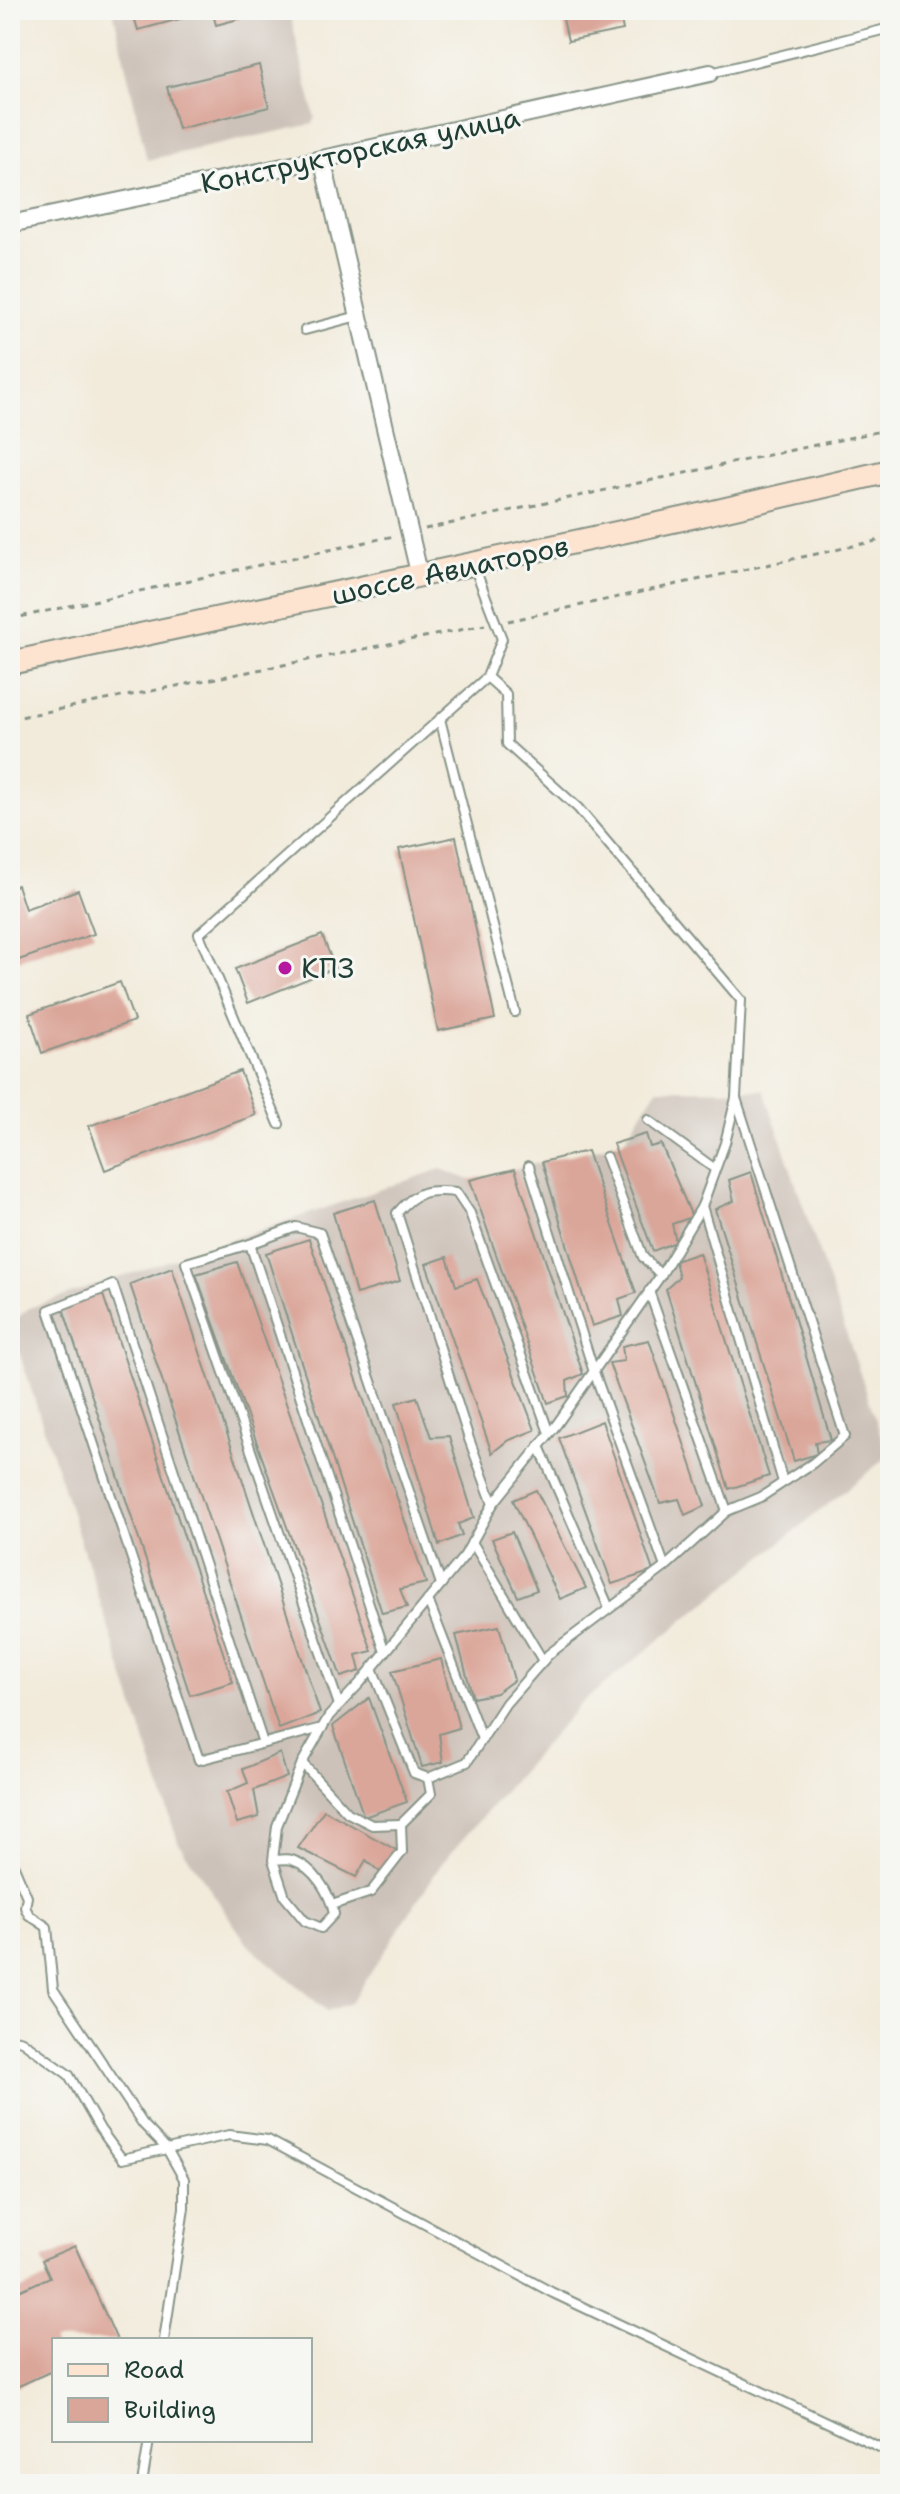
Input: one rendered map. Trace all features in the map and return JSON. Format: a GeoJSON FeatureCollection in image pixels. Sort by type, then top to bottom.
{"type":"FeatureCollection","features":[{"type":"Feature","properties":{"kind":"street","name":"Конструкторская улица"},"geometry":{"type":"LineString","coordinates":[[10,224],[710,73]]}},
{"type":"Feature","properties":{"kind":"street"},"geometry":{"type":"LineString","coordinates":[[322,159],[420,577]]}},
{"type":"Feature","properties":{"kind":"street","name":"шоссе Авиаторов"},"geometry":{"type":"LineString","coordinates":[[10,663],[420,577],[890,471]]}},
{"type":"Feature","properties":{"kind":"lane"},"geometry":{"type":"LineString","coordinates":[[710,73],[890,28]]}},
{"type":"Feature","properties":{"kind":"lane"},"geometry":{"type":"LineString","coordinates":[[305,330],[358,316]]}},
{"type":"Feature","properties":{"kind":"lane"},"geometry":{"type":"LineString","coordinates":[[279,1124],[199,934],[487,677],[502,639],[473,565]]}},
{"type":"Feature","properties":{"kind":"lane"},"geometry":{"type":"LineString","coordinates":[[273,1860],[292,1860],[313,1874],[330,1896],[334,1914],[321,1928],[305,1921],[285,1897],[273,1860],[277,1826],[302,1763],[339,1705],[428,1600],[472,1542],[493,1504],[549,1433],[661,1275],[702,1206],[736,1098],[741,1000],[578,808],[507,744],[506,694],[487,677]]}},
{"type":"Feature","properties":{"kind":"lane"},"geometry":{"type":"LineString","coordinates":[[440,719],[515,1012]]}},
{"type":"Feature","properties":{"kind":"lane"},"geometry":{"type":"LineString","coordinates":[[372,1668],[414,1773],[428,1778],[467,1762],[506,1703],[543,1661],[665,1567],[727,1511],[761,1497],[813,1463],[845,1436],[736,1098]]}},
{"type":"Feature","properties":{"kind":"lane"},"geometry":{"type":"LineString","coordinates":[[648,1120],[715,1169]]}},
{"type":"Feature","properties":{"kind":"lane"},"geometry":{"type":"LineString","coordinates":[[606,1157],[643,1257],[661,1275]]}},
{"type":"Feature","properties":{"kind":"lane"},"geometry":{"type":"LineString","coordinates":[[529,1166],[593,1369],[665,1567]]}},
{"type":"Feature","properties":{"kind":"lane"},"geometry":{"type":"LineString","coordinates":[[493,1504],[469,1439],[397,1213],[413,1195],[436,1190],[456,1192],[470,1213],[549,1433]]}},
{"type":"Feature","properties":{"kind":"lane"},"geometry":{"type":"LineString","coordinates":[[702,1206],[783,1482]]}},
{"type":"Feature","properties":{"kind":"lane"},"geometry":{"type":"LineString","coordinates":[[339,1705],[186,1263],[296,1227],[320,1233],[441,1584]]}},
{"type":"Feature","properties":{"kind":"lane"},"geometry":{"type":"LineString","coordinates":[[250,1244],[385,1652]]}},
{"type":"Feature","properties":{"kind":"lane"},"geometry":{"type":"LineString","coordinates":[[263,1743],[113,1285],[49,1310],[199,1760],[322,1728]]}},
{"type":"Feature","properties":{"kind":"lane"},"geometry":{"type":"LineString","coordinates":[[649,1291],[727,1511]]}},
{"type":"Feature","properties":{"kind":"lane"},"geometry":{"type":"LineString","coordinates":[[539,1446],[609,1608]]}},
{"type":"Feature","properties":{"kind":"lane"},"geometry":{"type":"LineString","coordinates":[[472,1542],[543,1661]]}},
{"type":"Feature","properties":{"kind":"lane"},"geometry":{"type":"LineString","coordinates":[[428,1600],[482,1739]]}},
{"type":"Feature","properties":{"kind":"lane"},"geometry":{"type":"LineString","coordinates":[[302,1763],[348,1813],[372,1825],[401,1824],[431,1794],[428,1778]]}},
{"type":"Feature","properties":{"kind":"lane"},"geometry":{"type":"LineString","coordinates":[[332,1905],[371,1892],[402,1852],[401,1824]]}},
{"type":"Feature","properties":{"kind":"lane"},"geometry":{"type":"LineString","coordinates":[[10,1857],[27,1897],[25,1907],[29,1915],[47,1927],[53,1989],[143,2124],[167,2149],[184,2179],[184,2208],[164,2338]]}},
{"type":"Feature","properties":{"kind":"lane"},"geometry":{"type":"LineString","coordinates":[[10,2038],[22,2041],[69,2075],[100,2129],[122,2159],[229,2135],[268,2140],[553,2293],[890,2452]]}},
{"type":"Feature","properties":{"kind":"lane"},"geometry":{"type":"LineString","coordinates":[[142,2484],[149,2442]]}},
{"type":"Feature","properties":{"kind":"path"},"geometry":{"type":"LineString","coordinates":[[10,619],[890,429]]}},
{"type":"Feature","properties":{"kind":"path"},"geometry":{"type":"LineString","coordinates":[[499,623],[890,538]]}},
{"type":"Feature","properties":{"kind":"path"},"geometry":{"type":"LineString","coordinates":[[10,719],[484,626]]}},
{"type":"Feature","properties":{"kind":"shaded area"},"geometry":{"type":"Polygon","coordinates":[[[113,10],[289,10],[315,118],[313,124],[147,160],[113,10]]]}},
{"type":"Feature","properties":{"kind":"shaded area"},"geometry":{"type":"Polygon","coordinates":[[[657,1089],[764,1090],[888,1456],[581,1703],[442,1863],[351,2003],[327,2011],[248,1945],[178,1842],[10,1324],[29,1308],[441,1169],[470,1180],[623,1142],[657,1089]]]}},
{"type":"Feature","properties":{"kind":"building"},"geometry":{"type":"Polygon","coordinates":[[[132,10],[210,10],[210,11],[138,30],[132,10]]]}},
{"type":"Feature","properties":{"kind":"building"},"geometry":{"type":"Polygon","coordinates":[[[212,10],[244,10],[246,17],[216,25],[212,10]]]}},
{"type":"Feature","properties":{"kind":"building"},"geometry":{"type":"Polygon","coordinates":[[[561,10],[619,10],[623,30],[568,41],[561,10]]]}},
{"type":"Feature","properties":{"kind":"building"},"geometry":{"type":"Polygon","coordinates":[[[259,65],[269,107],[178,129],[167,87],[259,65]]]}},
{"type":"Feature","properties":{"kind":"building"},"geometry":{"type":"Polygon","coordinates":[[[456,837],[495,1019],[438,1031],[399,849],[456,837]]]}},
{"type":"Feature","properties":{"kind":"building"},"geometry":{"type":"Polygon","coordinates":[[[17,885],[25,909],[78,890],[94,934],[10,963],[10,888],[17,885]]]}},
{"type":"Feature","properties":{"kind":"building"},"geometry":{"type":"Polygon","coordinates":[[[322,935],[335,968],[248,1003],[235,969],[322,935]]]}},
{"type":"Feature","properties":{"kind":"building"},"geometry":{"type":"Polygon","coordinates":[[[120,982],[134,1021],[42,1053],[29,1014],[120,982]]]}},
{"type":"Feature","properties":{"kind":"building"},"geometry":{"type":"Polygon","coordinates":[[[240,1071],[256,1115],[105,1170],[89,1126],[240,1071]]]}},
{"type":"Feature","properties":{"kind":"building"},"geometry":{"type":"Polygon","coordinates":[[[646,1134],[650,1147],[661,1144],[692,1217],[672,1224],[676,1242],[653,1251],[613,1144],[646,1134]]]}},
{"type":"Feature","properties":{"kind":"building"},"geometry":{"type":"Polygon","coordinates":[[[587,1151],[636,1293],[619,1299],[623,1316],[592,1326],[542,1162],[587,1151]]]}},
{"type":"Feature","properties":{"kind":"building"},"geometry":{"type":"Polygon","coordinates":[[[515,1169],[583,1374],[567,1381],[568,1396],[548,1403],[470,1180],[515,1169]]]}},
{"type":"Feature","properties":{"kind":"building"},"geometry":{"type":"Polygon","coordinates":[[[751,1172],[831,1440],[815,1442],[817,1454],[794,1461],[715,1209],[734,1201],[729,1180],[751,1172]]]}},
{"type":"Feature","properties":{"kind":"building"},"geometry":{"type":"Polygon","coordinates":[[[375,1200],[400,1281],[356,1294],[333,1213],[375,1200]]]}},
{"type":"Feature","properties":{"kind":"building"},"geometry":{"type":"Polygon","coordinates":[[[309,1239],[426,1583],[400,1589],[407,1607],[382,1613],[266,1253],[309,1239]]]}},
{"type":"Feature","properties":{"kind":"building"},"geometry":{"type":"Polygon","coordinates":[[[699,1253],[769,1476],[729,1489],[666,1289],[679,1277],[675,1261],[699,1253]]]}},
{"type":"Feature","properties":{"kind":"building"},"geometry":{"type":"Polygon","coordinates":[[[447,1257],[456,1286],[477,1279],[535,1430],[507,1441],[492,1453],[426,1264],[447,1257]]]}},
{"type":"Feature","properties":{"kind":"building"},"geometry":{"type":"Polygon","coordinates":[[[237,1262],[372,1651],[356,1655],[360,1671],[341,1677],[196,1274],[237,1262]]]}},
{"type":"Feature","properties":{"kind":"building"},"geometry":{"type":"Polygon","coordinates":[[[172,1268],[320,1713],[279,1729],[130,1284],[172,1268]]]}},
{"type":"Feature","properties":{"kind":"building"},"geometry":{"type":"Polygon","coordinates":[[[102,1292],[233,1682],[190,1695],[62,1305],[102,1292]]]}},
{"type":"Feature","properties":{"kind":"building"},"geometry":{"type":"Polygon","coordinates":[[[649,1340],[705,1506],[685,1515],[679,1499],[660,1503],[609,1363],[624,1361],[622,1346],[649,1340]]]}},
{"type":"Feature","properties":{"kind":"building"},"geometry":{"type":"Polygon","coordinates":[[[417,1397],[431,1437],[449,1436],[474,1518],[458,1524],[462,1535],[439,1545],[396,1403],[417,1397]]]}},
{"type":"Feature","properties":{"kind":"building"},"geometry":{"type":"Polygon","coordinates":[[[602,1421],[653,1571],[612,1584],[559,1438],[602,1421]]]}},
{"type":"Feature","properties":{"kind":"building"},"geometry":{"type":"Polygon","coordinates":[[[536,1490],[586,1588],[560,1599],[513,1500],[536,1490]]]}},
{"type":"Feature","properties":{"kind":"building"},"geometry":{"type":"Polygon","coordinates":[[[512,1532],[537,1590],[518,1597],[492,1539],[512,1532]]]}},
{"type":"Feature","properties":{"kind":"building"},"geometry":{"type":"Polygon","coordinates":[[[499,1626],[514,1680],[496,1693],[473,1698],[456,1635],[499,1626]]]}},
{"type":"Feature","properties":{"kind":"building"},"geometry":{"type":"Polygon","coordinates":[[[441,1659],[459,1728],[439,1734],[443,1762],[422,1767],[392,1671],[441,1659]]]}},
{"type":"Feature","properties":{"kind":"building"},"geometry":{"type":"Polygon","coordinates":[[[369,1698],[407,1802],[364,1817],[333,1726],[369,1698]]]}},
{"type":"Feature","properties":{"kind":"building"},"geometry":{"type":"Polygon","coordinates":[[[280,1753],[287,1777],[254,1790],[259,1817],[237,1823],[227,1792],[248,1783],[243,1769],[280,1753]]]}},
{"type":"Feature","properties":{"kind":"building"},"geometry":{"type":"Polygon","coordinates":[[[324,1810],[396,1850],[381,1873],[366,1860],[356,1877],[298,1848],[324,1810]]]}},
{"type":"Feature","properties":{"kind":"building"},"geometry":{"type":"Polygon","coordinates":[[[75,2246],[116,2338],[52,2338],[52,2371],[10,2390],[10,2295],[50,2277],[42,2260],[75,2246]]]}},
{"type":"Feature","properties":{"kind":"place","name":"КПЗ"},"geometry":{"type":"Point","coordinates":[285,968]}}]}
